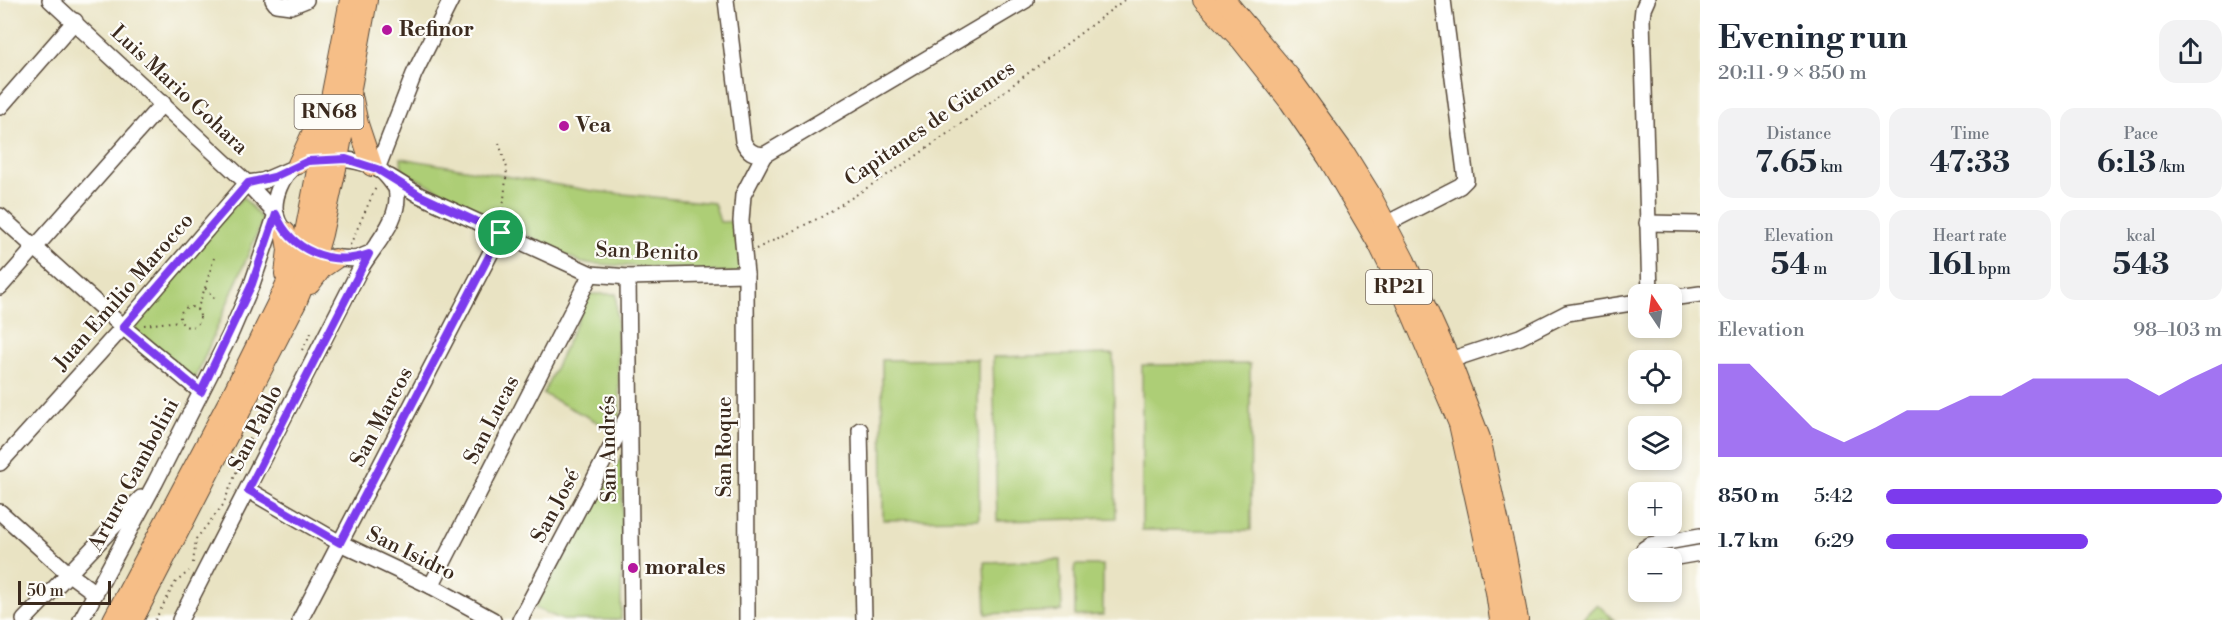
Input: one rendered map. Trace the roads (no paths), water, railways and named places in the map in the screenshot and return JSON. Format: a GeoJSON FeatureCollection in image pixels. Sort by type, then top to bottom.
{"type":"FeatureCollection","features":[{"type":"Feature","properties":{"kind":"main road","name":"RN68"},"geometry":{"type":"LineString","coordinates":[[113,620],[287,303],[324,255],[329,159],[339,65],[350,0]]}},
{"type":"Feature","properties":{"kind":"main road","name":"RN68"},"geometry":{"type":"LineString","coordinates":[[329,159],[351,91],[367,0]]}},
{"type":"Feature","properties":{"kind":"main road","name":"RP21"},"geometry":{"type":"LineString","coordinates":[[1203,0],[1241,40],[1290,102],[1328,158],[1379,245],[1405,298],[1459,424],[1497,617]]}},
{"type":"Feature","properties":{"kind":"main road","name":"RP21"},"geometry":{"type":"LineString","coordinates":[[1226,0],[1289,76],[1324,123],[1346,155],[1386,224],[1450,360],[1480,438],[1518,620]]}},
{"type":"Feature","properties":{"kind":"main road"},"geometry":{"type":"LineString","coordinates":[[295,167],[316,126],[339,65]]}},
{"type":"Feature","properties":{"kind":"main road"},"geometry":{"type":"LineString","coordinates":[[351,91],[358,124],[377,169]]}},
{"type":"Feature","properties":{"kind":"main road"},"geometry":{"type":"LineString","coordinates":[[285,232],[288,250],[287,303]]}},
{"type":"Feature","properties":{"kind":"main road","name":"RN68"},"geometry":{"type":"LineString","coordinates":[[133,620],[287,303]]}},
{"type":"Feature","properties":{"kind":"street","name":"Luis Mario Gohara"},"geometry":{"type":"LineString","coordinates":[[50,0],[248,183],[276,214],[285,232]]}},
{"type":"Feature","properties":{"kind":"street"},"geometry":{"type":"LineString","coordinates":[[273,0],[276,4],[291,6],[306,0]]}},
{"type":"Feature","properties":{"kind":"street"},"geometry":{"type":"LineString","coordinates":[[377,169],[414,74],[451,0]]}},
{"type":"Feature","properties":{"kind":"street"},"geometry":{"type":"LineString","coordinates":[[726,0],[742,141],[746,149],[753,154],[764,155],[1026,0]]}},
{"type":"Feature","properties":{"kind":"street"},"geometry":{"type":"LineString","coordinates":[[1386,224],[1460,186],[1466,180],[1443,0]]}},
{"type":"Feature","properties":{"kind":"street"},"geometry":{"type":"LineString","coordinates":[[1647,0],[1642,19],[1650,284]]}},
{"type":"Feature","properties":{"kind":"street"},"geometry":{"type":"LineString","coordinates":[[0,107],[75,21]]}},
{"type":"Feature","properties":{"kind":"street"},"geometry":{"type":"LineString","coordinates":[[0,287],[163,103]]}},
{"type":"Feature","properties":{"kind":"street","name":"San Roque"},"geometry":{"type":"LineString","coordinates":[[747,620],[746,274],[741,221],[743,195],[764,155]]}},
{"type":"Feature","properties":{"kind":"street"},"geometry":{"type":"LineString","coordinates":[[248,183],[263,181],[295,167],[329,159],[377,169],[396,188],[398,204],[419,195]]}},
{"type":"Feature","properties":{"kind":"street","name":"Arturo Gambolini"},"geometry":{"type":"LineString","coordinates":[[81,620],[201,392],[252,284],[276,214],[279,188],[295,167]]}},
{"type":"Feature","properties":{"kind":"street","name":"San Benito"},"geometry":{"type":"LineString","coordinates":[[377,169],[419,195],[591,274],[628,277],[746,274]]}},
{"type":"Feature","properties":{"kind":"street","name":"Juan Emilio Marocco"},"geometry":{"type":"LineString","coordinates":[[0,463],[123,327],[248,183]]}},
{"type":"Feature","properties":{"kind":"street","name":"San Pablo"},"geometry":{"type":"LineString","coordinates":[[180,620],[369,254],[382,238],[398,204]]}},
{"type":"Feature","properties":{"kind":"street"},"geometry":{"type":"LineString","coordinates":[[0,216],[123,327],[201,392]]}},
{"type":"Feature","properties":{"kind":"street"},"geometry":{"type":"LineString","coordinates":[[1647,223],[1700,225]]}},
{"type":"Feature","properties":{"kind":"street"},"geometry":{"type":"LineString","coordinates":[[285,232],[324,255],[356,259],[369,254]]}},
{"type":"Feature","properties":{"kind":"street","name":"San Marcos"},"geometry":{"type":"LineString","coordinates":[[300,620],[501,233]]}},
{"type":"Feature","properties":{"kind":"street","name":"San Lucas"},"geometry":{"type":"LineString","coordinates":[[430,586],[591,274]]}},
{"type":"Feature","properties":{"kind":"street","name":"San Andrés"},"geometry":{"type":"LineString","coordinates":[[628,277],[632,620]]}},
{"type":"Feature","properties":{"kind":"street"},"geometry":{"type":"LineString","coordinates":[[1682,296],[1700,294]]}},
{"type":"Feature","properties":{"kind":"street"},"geometry":{"type":"LineString","coordinates":[[1450,360],[1520,338],[1567,313],[1628,304]]}},
{"type":"Feature","properties":{"kind":"street","name":"San José"},"geometry":{"type":"LineString","coordinates":[[520,620],[629,411]]}},
{"type":"Feature","properties":{"kind":"street"},"geometry":{"type":"LineString","coordinates":[[860,430],[864,620]]}},
{"type":"Feature","properties":{"kind":"street"},"geometry":{"type":"LineString","coordinates":[[24,620],[155,483]]}},
{"type":"Feature","properties":{"kind":"street","name":"San Isidro"},"geometry":{"type":"LineString","coordinates":[[248,490],[340,543],[494,620]]}},
{"type":"Feature","properties":{"kind":"street"},"geometry":{"type":"LineString","coordinates":[[0,512],[68,573],[95,593]]}},
{"type":"Feature","properties":{"kind":"street"},"geometry":{"type":"LineString","coordinates":[[1646,548],[1650,545],[1700,536]]}},
{"type":"Feature","properties":{"kind":"street"},"geometry":{"type":"LineString","coordinates":[[1682,556],[1700,553]]}},
{"type":"Feature","properties":{"kind":"place","name":"Refinor"},"geometry":{"type":"Point","coordinates":[387,30]}},
{"type":"Feature","properties":{"kind":"place","name":"Vea"},"geometry":{"type":"Point","coordinates":[564,126]}},
{"type":"Feature","properties":{"kind":"place","name":"morales"},"geometry":{"type":"Point","coordinates":[633,568]}}]}
